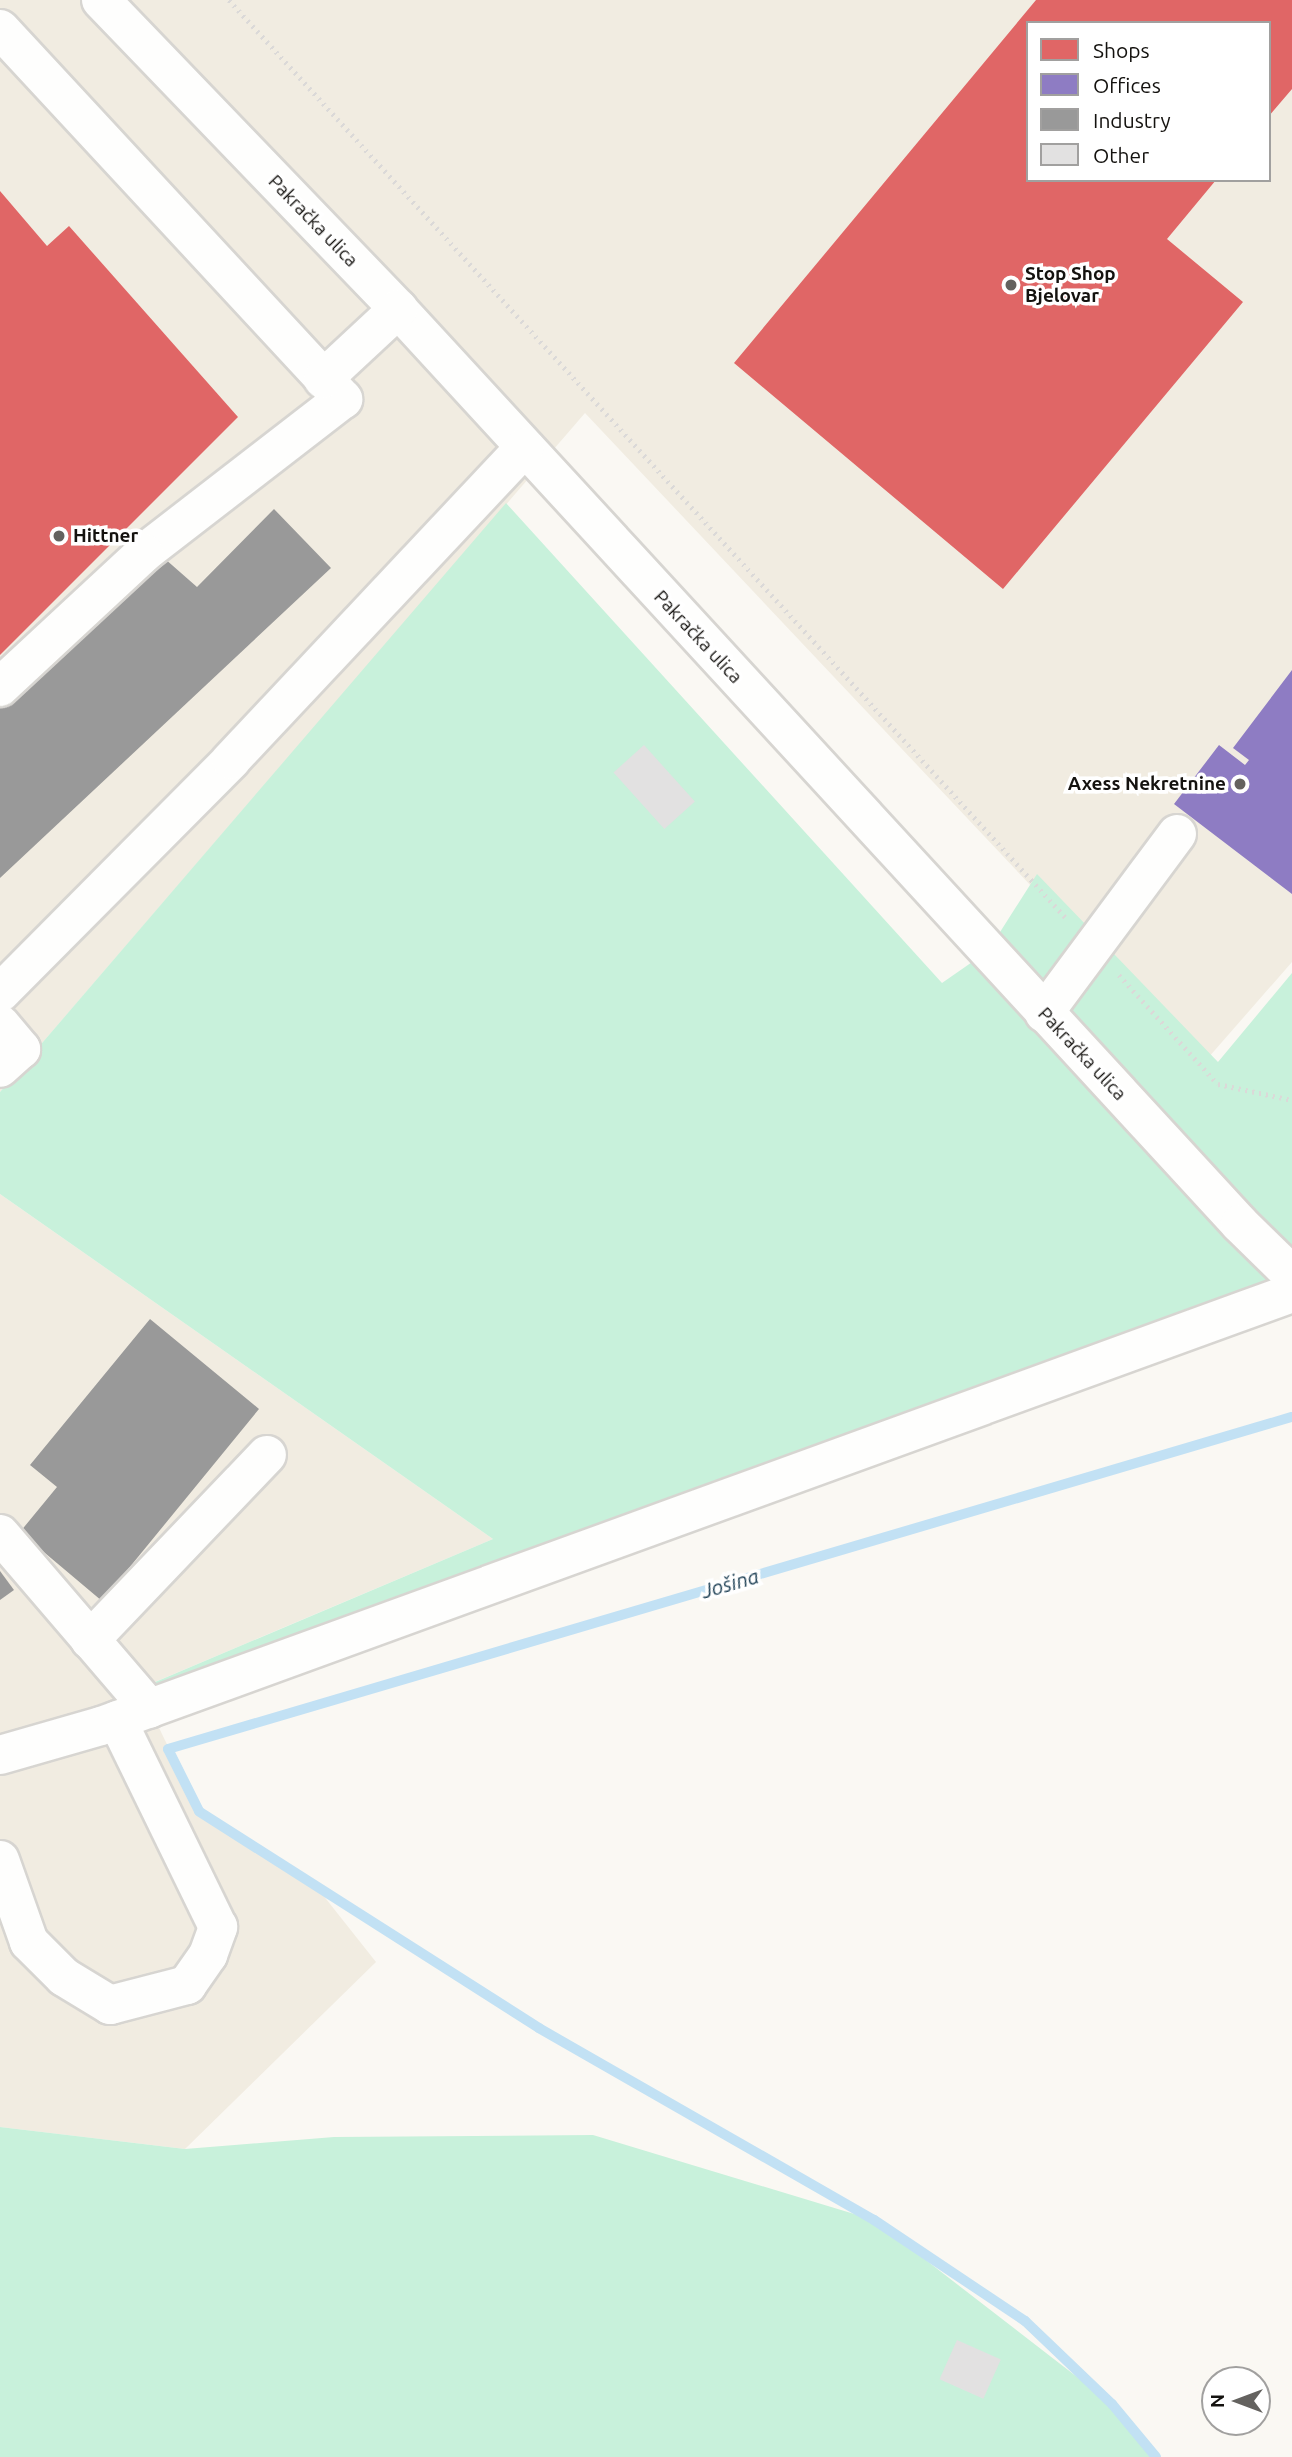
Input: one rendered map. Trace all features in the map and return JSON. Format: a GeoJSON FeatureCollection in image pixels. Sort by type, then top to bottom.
{"type":"FeatureCollection","features":[{"type":"Feature","properties":{"kind":"street","name":"Pakračka ulica"},"geometry":{"type":"LineString","coordinates":[[101,0],[398,309],[1044,1013],[1286,1274],[1292,1275]]}},
{"type":"Feature","properties":{"kind":"street"},"geometry":{"type":"LineString","coordinates":[[0,29],[343,399],[144,553],[0,687]]}},
{"type":"Feature","properties":{"kind":"street"},"geometry":{"type":"LineString","coordinates":[[323,379],[398,309]]}},
{"type":"Feature","properties":{"kind":"street"},"geometry":{"type":"LineString","coordinates":[[0,993],[231,760],[525,447]]}},
{"type":"Feature","properties":{"kind":"street"},"geometry":{"type":"LineString","coordinates":[[1044,1013],[1177,834]]}},
{"type":"Feature","properties":{"kind":"street"},"geometry":{"type":"LineString","coordinates":[[0,1024],[21,1049],[0,1068]]}},
{"type":"Feature","properties":{"kind":"street"},"geometry":{"type":"LineString","coordinates":[[0,1755],[134,1714],[1292,1293]]}},
{"type":"Feature","properties":{"kind":"street"},"geometry":{"type":"LineString","coordinates":[[90,1640],[267,1455]]}},
{"type":"Feature","properties":{"kind":"street"},"geometry":{"type":"LineString","coordinates":[[0,1534],[90,1640],[134,1714],[218,1927],[208,1955],[187,1985],[110,2005],[64,1977],[29,1942],[0,1860]]}},
{"type":"Feature","properties":{"kind":"path"},"geometry":{"type":"LineString","coordinates":[[229,0],[1074,927]]}},
{"type":"Feature","properties":{"kind":"path"},"geometry":{"type":"LineString","coordinates":[[1115,972],[1218,1084],[1292,1100]]}},
{"type":"Feature","properties":{"kind":"shaded area"},"geometry":{"type":"Polygon","coordinates":[[[0,0],[1292,0],[1292,962],[1201,1066],[585,413],[0,1092],[0,0]]]}},
{"type":"Feature","properties":{"kind":"shaded area"},"geometry":{"type":"Polygon","coordinates":[[[0,1194],[493,1539],[98,1706],[0,1735],[0,1194]]]}},
{"type":"Feature","properties":{"kind":"shaded area"},"geometry":{"type":"Polygon","coordinates":[[[150,1709],[199,1811],[315,1885],[376,1962],[185,2149],[0,2127],[0,1755],[150,1709]]]}},
{"type":"Feature","properties":{"kind":"green space"},"geometry":{"type":"Polygon","coordinates":[[[506,503],[942,983],[988,951],[1037,874],[1218,1062],[1292,973],[1292,1292],[150,1709],[134,1691],[493,1539],[0,1194],[0,1092],[506,503]]]}},
{"type":"Feature","properties":{"kind":"green space"},"geometry":{"type":"Polygon","coordinates":[[[0,2127],[185,2149],[334,2137],[593,2135],[874,2220],[1112,2404],[1156,2457],[0,2457],[0,2127]]]}},
{"type":"Feature","properties":{"kind":"building: Shops","name":"Stop Shop Bjelovar"},"geometry":{"type":"Polygon","coordinates":[[[1036,0],[1292,0],[1292,89],[1271,114],[1271,21],[1026,21],[1026,182],[1214,182],[1167,239],[1243,302],[1003,589],[734,363],[1036,0]]]}},
{"type":"Feature","properties":{"kind":"building: Shops","name":"Hittner"},"geometry":{"type":"Polygon","coordinates":[[[0,191],[47,246],[69,226],[238,417],[0,655],[0,191]]]}},
{"type":"Feature","properties":{"kind":"building: Offices","name":"Axess Nekretnine"},"geometry":{"type":"Polygon","coordinates":[[[1292,670],[1292,894],[1174,804],[1219,745],[1245,765],[1249,760],[1233,748],[1292,670]]]}},
{"type":"Feature","properties":{"kind":"building: Industry"},"geometry":{"type":"Polygon","coordinates":[[[274,509],[331,568],[0,878],[0,708],[156,551],[197,587],[274,509]]]}},
{"type":"Feature","properties":{"kind":"building: Industry"},"geometry":{"type":"Polygon","coordinates":[[[150,1319],[259,1409],[102,1601],[20,1532],[57,1487],[30,1465],[150,1319]]]}},
{"type":"Feature","properties":{"kind":"building: Industry"},"geometry":{"type":"Polygon","coordinates":[[[0,1571],[14,1590],[0,1600],[0,1571]]]}},
{"type":"Feature","properties":{"kind":"building: Other"},"geometry":{"type":"Polygon","coordinates":[[[644,745],[695,801],[664,829],[614,772],[644,745]]]}},
{"type":"Feature","properties":{"kind":"building: Other"},"geometry":{"type":"Polygon","coordinates":[[[957,2340],[1001,2360],[983,2399],[940,2379],[957,2340]]]}},
{"type":"Feature","properties":{"kind":"waterway","name":"Jošina"},"geometry":{"type":"LineString","coordinates":[[1156,2457],[1112,2404],[1025,2321],[874,2220],[539,2028],[199,1811],[168,1749],[1292,1417]]}},
{"type":"Feature","properties":{"kind":"place","name":"Stop Shop Bjelovar"},"geometry":{"type":"Point","coordinates":[1011,285]}},
{"type":"Feature","properties":{"kind":"place","name":"Hittner"},"geometry":{"type":"Point","coordinates":[59,536]}},
{"type":"Feature","properties":{"kind":"place","name":"Axess Nekretnine"},"geometry":{"type":"Point","coordinates":[1240,784]}}]}
